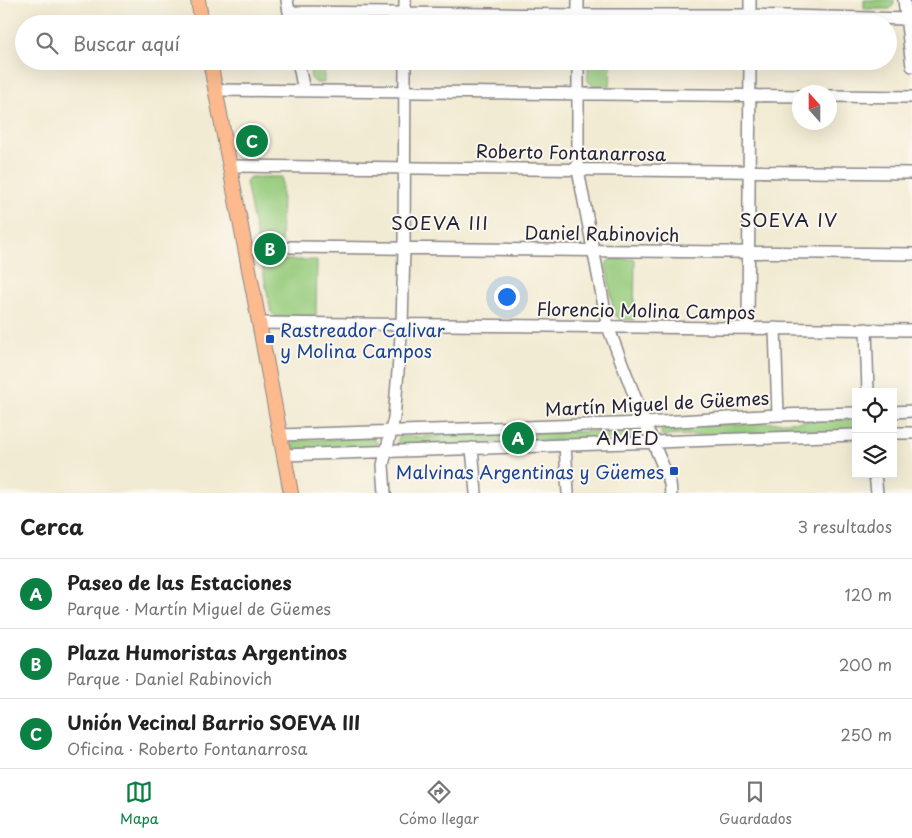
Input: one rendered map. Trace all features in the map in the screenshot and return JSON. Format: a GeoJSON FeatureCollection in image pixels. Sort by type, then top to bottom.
{"type":"FeatureCollection","features":[{"type":"Feature","properties":{"kind":"main road"},"geometry":{"type":"LineString","coordinates":[[198,0],[200,15]]}},
{"type":"Feature","properties":{"kind":"main road"},"geometry":{"type":"LineString","coordinates":[[212,70],[291,493]]}},
{"type":"Feature","properties":{"kind":"street"},"geometry":{"type":"LineString","coordinates":[[287,0],[290,15]]}},
{"type":"Feature","properties":{"kind":"street"},"geometry":{"type":"LineString","coordinates":[[405,0],[405,15]]}},
{"type":"Feature","properties":{"kind":"street"},"geometry":{"type":"LineString","coordinates":[[578,0],[578,15]]}},
{"type":"Feature","properties":{"kind":"street"},"geometry":{"type":"LineString","coordinates":[[750,0],[750,15]]}},
{"type":"Feature","properties":{"kind":"street"},"geometry":{"type":"LineString","coordinates":[[904,0],[912,66]]}},
{"type":"Feature","properties":{"kind":"street"},"geometry":{"type":"LineString","coordinates":[[897,19],[906,19]]}},
{"type":"Feature","properties":{"kind":"street"},"geometry":{"type":"LineString","coordinates":[[300,70],[304,91]]}},
{"type":"Feature","properties":{"kind":"street"},"geometry":{"type":"LineString","coordinates":[[385,493],[383,465],[394,418],[402,325],[405,70]]}},
{"type":"Feature","properties":{"kind":"street"},"geometry":{"type":"LineString","coordinates":[[578,70],[578,170],[608,327],[670,483],[671,493]]}},
{"type":"Feature","properties":{"kind":"street"},"geometry":{"type":"LineString","coordinates":[[748,328],[750,70]]}},
{"type":"Feature","properties":{"kind":"street"},"geometry":{"type":"LineString","coordinates":[[215,90],[792,96]]}},
{"type":"Feature","properties":{"kind":"street"},"geometry":{"type":"LineString","coordinates":[[837,96],[912,97]]}},
{"type":"Feature","properties":{"kind":"street","name":"Roberto Fontanarrosa"},"geometry":{"type":"LineString","coordinates":[[229,166],[912,173]]}},
{"type":"Feature","properties":{"kind":"street","name":"Daniel Rabinovich"},"geometry":{"type":"LineString","coordinates":[[292,247],[912,254]]}},
{"type":"Feature","properties":{"kind":"street","name":"Florencio Molina Campos"},"geometry":{"type":"LineString","coordinates":[[259,323],[912,330]]}},
{"type":"Feature","properties":{"kind":"street"},"geometry":{"type":"LineString","coordinates":[[774,328],[778,416]]}},
{"type":"Feature","properties":{"kind":"street"},"geometry":{"type":"LineString","coordinates":[[866,329],[868,388]]}},
{"type":"Feature","properties":{"kind":"street"},"geometry":{"type":"LineString","coordinates":[[897,412],[912,411]]}},
{"type":"Feature","properties":{"kind":"street","name":"Martín Miguel de Güemes"},"geometry":{"type":"LineString","coordinates":[[280,435],[645,423],[852,413]]}},
{"type":"Feature","properties":{"kind":"street"},"geometry":{"type":"LineString","coordinates":[[897,433],[912,432]]}},
{"type":"Feature","properties":{"kind":"street","name":"Martín Miguel de Güemes"},"geometry":{"type":"LineString","coordinates":[[284,455],[852,434]]}},
{"type":"Feature","properties":{"kind":"street"},"geometry":{"type":"LineString","coordinates":[[565,445],[568,493]]}},
{"type":"Feature","properties":{"kind":"street"},"geometry":{"type":"LineString","coordinates":[[472,448],[476,493]]}},
{"type":"Feature","properties":{"kind":"street"},"geometry":{"type":"LineString","coordinates":[[875,478],[877,493]]}},
{"type":"Feature","properties":{"kind":"green space"},"geometry":{"type":"Polygon","coordinates":[[[864,0],[894,0],[894,4],[890,9],[864,9],[864,0]]]}},
{"type":"Feature","properties":{"kind":"green space"},"geometry":{"type":"Polygon","coordinates":[[[310,70],[324,70],[324,83],[316,83],[311,78],[310,70]]]}},
{"type":"Feature","properties":{"kind":"green space"},"geometry":{"type":"Polygon","coordinates":[[[588,70],[611,70],[610,86],[593,86],[588,81],[588,70]]]}},
{"type":"Feature","properties":{"kind":"green space"},"geometry":{"type":"Polygon","coordinates":[[[250,177],[282,177],[281,260],[317,260],[316,317],[276,317],[271,312],[246,182],[250,177]]]}},
{"type":"Feature","properties":{"kind":"green space"},"geometry":{"type":"Polygon","coordinates":[[[610,259],[635,259],[634,320],[620,320],[614,314],[606,264],[610,259]]]}},
{"type":"Feature","properties":{"kind":"green space"},"geometry":{"type":"Polygon","coordinates":[[[852,419],[852,431],[662,436],[661,430],[665,427],[852,419]]]}},
{"type":"Feature","properties":{"kind":"green space"},"geometry":{"type":"Polygon","coordinates":[[[638,431],[638,438],[399,446],[397,443],[401,437],[638,431]]]}},
{"type":"Feature","properties":{"kind":"green space"},"geometry":{"type":"Polygon","coordinates":[[[373,438],[377,442],[375,447],[297,450],[294,449],[293,445],[296,440],[373,438]]]}},
{"type":"Feature","properties":{"kind":"place","name":"Unión Vecinal Barrio SOEVA III"},"geometry":{"type":"Point","coordinates":[252,141]}},
{"type":"Feature","properties":{"kind":"place","name":"Plaza Humoristas Argentinos"},"geometry":{"type":"Point","coordinates":[270,249]}},
{"type":"Feature","properties":{"kind":"place","name":"Rastreador Calivar y Molina Campos"},"geometry":{"type":"Point","coordinates":[270,339]}},
{"type":"Feature","properties":{"kind":"place","name":"Paseo de las Estaciones"},"geometry":{"type":"Point","coordinates":[518,438]}},
{"type":"Feature","properties":{"kind":"place","name":"Malvinas Argentinas y Güemes"},"geometry":{"type":"Point","coordinates":[674,471]}},
{"type":"Feature","properties":{"kind":"district","name":"SOEVA IV"},"geometry":{"type":"Point","coordinates":[789,219]}},
{"type":"Feature","properties":{"kind":"district","name":"SOEVA III"},"geometry":{"type":"Point","coordinates":[440,222]}},
{"type":"Feature","properties":{"kind":"district","name":"AMED"},"geometry":{"type":"Point","coordinates":[628,437]}}]}
